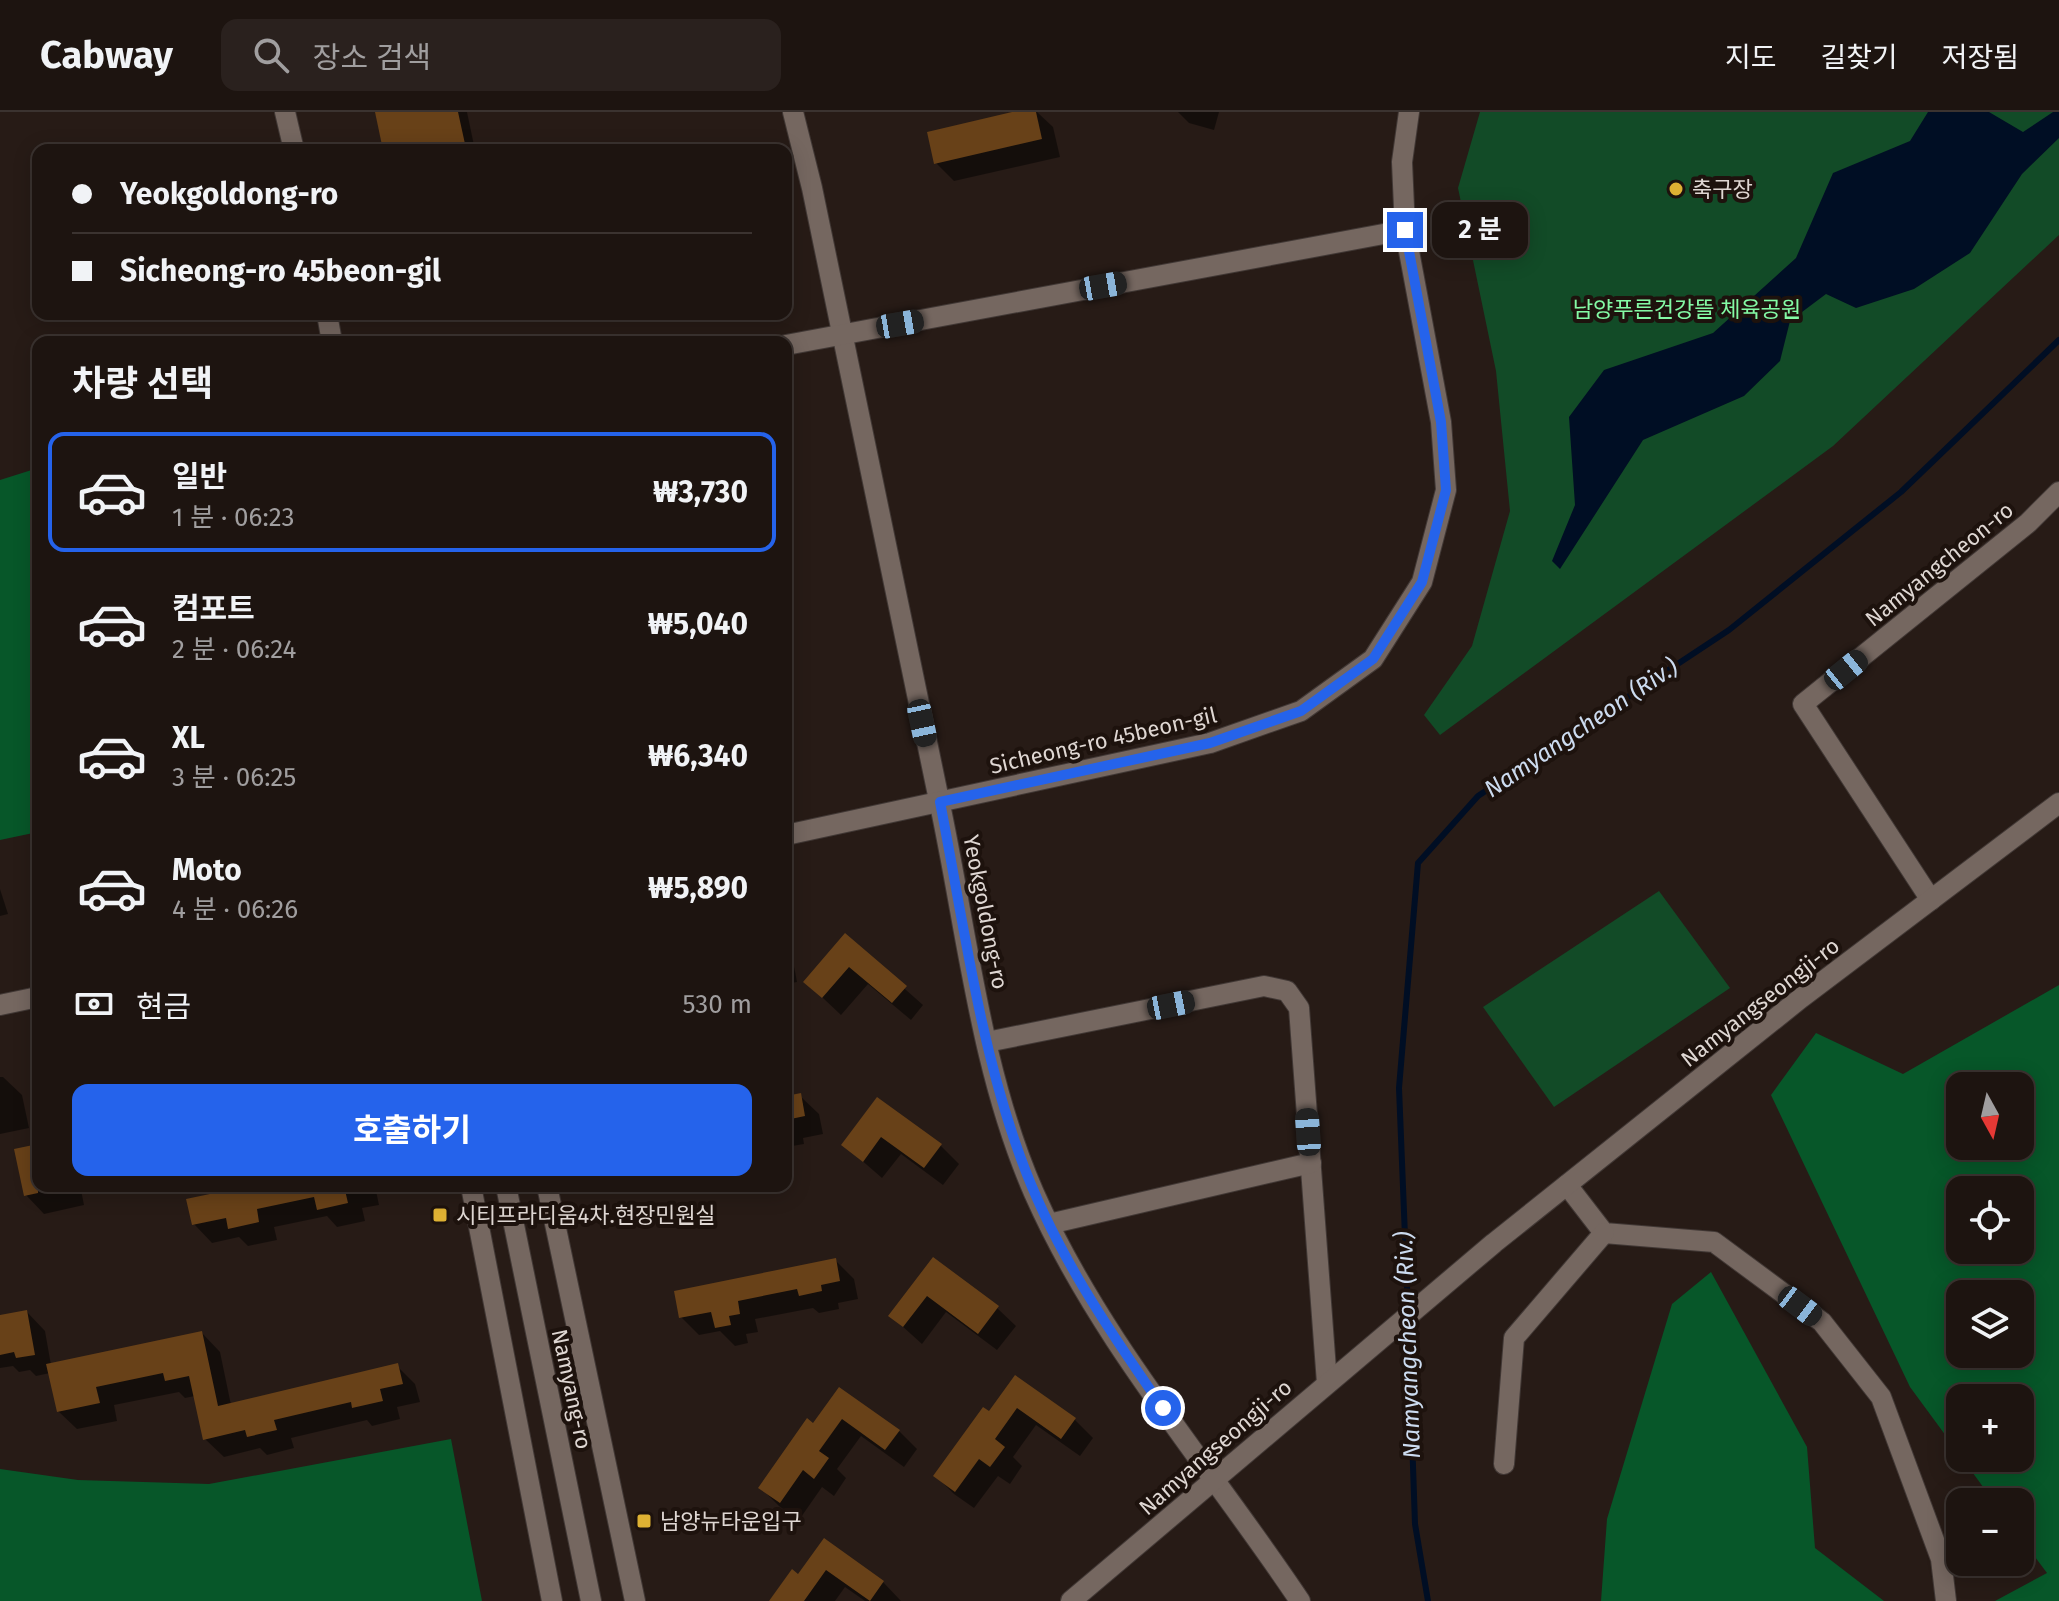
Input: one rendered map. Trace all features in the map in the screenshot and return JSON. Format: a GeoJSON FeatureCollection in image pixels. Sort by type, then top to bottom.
{"type":"FeatureCollection","features":[{"type":"Feature","properties":{"kind":"street"},"geometry":{"type":"LineString","coordinates":[[285,112],[293,144]]}},
{"type":"Feature","properties":{"kind":"street","name":"Yeokgoldong-ro"},"geometry":{"type":"LineString","coordinates":[[793,112],[940,802],[987,1042],[1012,1134],[1049,1224],[1098,1313],[1300,1601]]}},
{"type":"Feature","properties":{"kind":"street","name":"Sicheong-ro 45beon-gil"},"geometry":{"type":"LineString","coordinates":[[792,834],[1210,743],[1301,711],[1373,659],[1422,582],[1446,490],[1441,422],[1405,230],[1402,162],[1409,112]]}},
{"type":"Feature","properties":{"kind":"street"},"geometry":{"type":"LineString","coordinates":[[792,344],[1405,230]]}},
{"type":"Feature","properties":{"kind":"street","name":"Namyangcheon-ro"},"geometry":{"type":"LineString","coordinates":[[1931,900],[1803,704],[2028,523],[2059,492]]}},
{"type":"Feature","properties":{"kind":"street","name":"Namyangseongji-ro"},"geometry":{"type":"LineString","coordinates":[[1071,1601],[1494,1243],[1788,1008],[2059,803]]}},
{"type":"Feature","properties":{"kind":"street"},"geometry":{"type":"LineString","coordinates":[[987,1042],[1264,986],[1287,991],[1299,1008],[1327,1383]]}},
{"type":"Feature","properties":{"kind":"street"},"geometry":{"type":"LineString","coordinates":[[0,1005],[32,998]]}},
{"type":"Feature","properties":{"kind":"street"},"geometry":{"type":"LineString","coordinates":[[1049,1224],[1311,1163]]}},
{"type":"Feature","properties":{"kind":"street"},"geometry":{"type":"LineString","coordinates":[[1567,1185],[1604,1233],[1714,1242],[1822,1322],[1881,1397],[1941,1559],[1946,1601]]}},
{"type":"Feature","properties":{"kind":"street"},"geometry":{"type":"LineString","coordinates":[[472,1192],[552,1601]]}},
{"type":"Feature","properties":{"kind":"street","name":"Namyang-ro"},"geometry":{"type":"LineString","coordinates":[[507,1192],[591,1601]]}},
{"type":"Feature","properties":{"kind":"street"},"geometry":{"type":"LineString","coordinates":[[548,1192],[635,1601]]}},
{"type":"Feature","properties":{"kind":"street"},"geometry":{"type":"LineString","coordinates":[[1504,1464],[1514,1338],[1604,1233]]}},
{"type":"Feature","properties":{"kind":"green space","name":"남양푸른건강뜰 체육공원"},"geometry":{"type":"Polygon","coordinates":[[[1480,112],[2059,112],[2059,235],[1833,446],[1440,735],[1424,715],[1472,646],[1510,511],[1496,371],[1458,188],[1480,112]]]}},
{"type":"Feature","properties":{"kind":"green space"},"geometry":{"type":"Polygon","coordinates":[[[32,470],[32,833],[0,840],[0,480],[32,470]]]}},
{"type":"Feature","properties":{"kind":"green space"},"geometry":{"type":"Polygon","coordinates":[[[1659,891],[1730,988],[1554,1107],[1483,1007],[1659,891]]]}},
{"type":"Feature","properties":{"kind":"green space"},"geometry":{"type":"Polygon","coordinates":[[[2059,985],[2059,1601],[1995,1601],[2047,1573],[2034,1556],[2034,1488],[1984,1488],[1972,1472],[2034,1472],[2034,1384],[1946,1384],[1946,1436],[1910,1387],[1771,1095],[1816,1033],[1903,1074],[2059,985]]]}},
{"type":"Feature","properties":{"kind":"green space"},"geometry":{"type":"Polygon","coordinates":[[[1711,1272],[1807,1447],[1815,1548],[1884,1601],[1601,1601],[1607,1519],[1672,1304],[1711,1272]]]}},
{"type":"Feature","properties":{"kind":"green space"},"geometry":{"type":"Polygon","coordinates":[[[451,1439],[482,1601],[0,1601],[0,1469],[78,1480],[209,1484],[451,1439]]]}},
{"type":"Feature","properties":{"kind":"water"},"geometry":{"type":"Polygon","coordinates":[[[1928,112],[1989,112],[2023,132],[2053,112],[2059,112],[2059,138],[2022,174],[1970,253],[1914,289],[1856,308],[1826,294],[1790,321],[1780,361],[1744,396],[1643,440],[1560,569],[1552,561],[1575,505],[1569,417],[1604,370],[1713,333],[1796,258],[1833,173],[1910,141],[1928,112]]]}},
{"type":"Feature","properties":{"kind":"building"},"geometry":{"type":"Polygon","coordinates":[[[375,112],[458,112],[465,144],[382,144],[375,112]]]}},
{"type":"Feature","properties":{"kind":"building"},"geometry":{"type":"Polygon","coordinates":[[[1012,112],[1036,112],[1042,139],[934,164],[927,132],[1012,112]]]}},
{"type":"Feature","properties":{"kind":"building"},"geometry":{"type":"Polygon","coordinates":[[[845,933],[907,986],[892,1003],[849,967],[822,998],[803,982],[845,933]]]}},
{"type":"Feature","properties":{"kind":"building"},"geometry":{"type":"Polygon","coordinates":[[[801,1093],[805,1116],[792,1119],[792,1095],[801,1093]]]}},
{"type":"Feature","properties":{"kind":"building"},"geometry":{"type":"Polygon","coordinates":[[[877,1097],[942,1144],[924,1168],[881,1137],[863,1162],[841,1145],[877,1097]]]}},
{"type":"Feature","properties":{"kind":"building"},"geometry":{"type":"Polygon","coordinates":[[[32,1145],[32,1192],[38,1193],[24,1196],[14,1149],[32,1145]]]}},
{"type":"Feature","properties":{"kind":"building"},"geometry":{"type":"Polygon","coordinates":[[[219,1192],[345,1192],[348,1203],[317,1210],[314,1197],[257,1209],[259,1222],[228,1229],[226,1218],[192,1225],[186,1199],[219,1192]]]}},
{"type":"Feature","properties":{"kind":"building"},"geometry":{"type":"Polygon","coordinates":[[[933,1257],[999,1306],[978,1334],[927,1296],[903,1327],[888,1316],[933,1257]]]}},
{"type":"Feature","properties":{"kind":"building"},"geometry":{"type":"Polygon","coordinates":[[[836,1258],[840,1281],[821,1285],[822,1291],[799,1296],[797,1289],[738,1301],[740,1314],[729,1316],[731,1325],[715,1328],[711,1312],[679,1318],[674,1291],[836,1258]]]}},
{"type":"Feature","properties":{"kind":"building"},"geometry":{"type":"Polygon","coordinates":[[[27,1310],[35,1355],[16,1358],[14,1352],[0,1355],[0,1315],[27,1310]]]}},
{"type":"Feature","properties":{"kind":"building"},"geometry":{"type":"Polygon","coordinates":[[[202,1331],[218,1406],[398,1363],[403,1384],[380,1389],[383,1401],[352,1408],[351,1402],[274,1420],[277,1430],[247,1437],[245,1430],[203,1440],[189,1376],[165,1381],[163,1373],[96,1387],[100,1403],[57,1412],[46,1364],[202,1331]]]}},
{"type":"Feature","properties":{"kind":"building"},"geometry":{"type":"Polygon","coordinates":[[[1015,1375],[1076,1418],[1061,1439],[1017,1408],[995,1439],[1005,1447],[990,1467],[979,1459],[955,1492],[933,1476],[983,1407],[989,1411],[1015,1375]]]}},
{"type":"Feature","properties":{"kind":"building"},"geometry":{"type":"Polygon","coordinates":[[[839,1387],[900,1430],[885,1450],[842,1419],[819,1451],[829,1458],[814,1479],[803,1470],[780,1503],[758,1488],[807,1418],[813,1423],[839,1387]]]}},
{"type":"Feature","properties":{"kind":"building"},"geometry":{"type":"Polygon","coordinates":[[[824,1538],[884,1581],[870,1601],[826,1570],[804,1601],[769,1601],[792,1569],[798,1574],[824,1538]]]}},
{"type":"Feature","properties":{"kind":"waterway","name":"Namyangcheon (Riv.)"},"geometry":{"type":"LineString","coordinates":[[1408,1311],[1399,1088],[1418,863],[1478,796],[1729,630],[1901,492],[2059,340]]}},
{"type":"Feature","properties":{"kind":"waterway","name":"Namyangcheon (Riv.)"},"geometry":{"type":"LineString","coordinates":[[1408,1322],[1415,1524],[1428,1601]]}},
{"type":"Feature","properties":{"kind":"place","name":"축구장"},"geometry":{"type":"Point","coordinates":[1676,189]}},
{"type":"Feature","properties":{"kind":"place","name":"시티프라디움4차.현장민원실"},"geometry":{"type":"Point","coordinates":[440,1215]}},
{"type":"Feature","properties":{"kind":"place","name":"남양뉴타운입구"},"geometry":{"type":"Point","coordinates":[644,1521]}},
{"type":"Feature","properties":{"kind":"route"},"geometry":{"type":"LineString","coordinates":[[1163,1408],[1080,1283],[1049,1224],[1020,1157],[987,1042],[940,802],[1210,743],[1301,711],[1373,659],[1422,582],[1446,490],[1441,422],[1405,230]]}}]}
